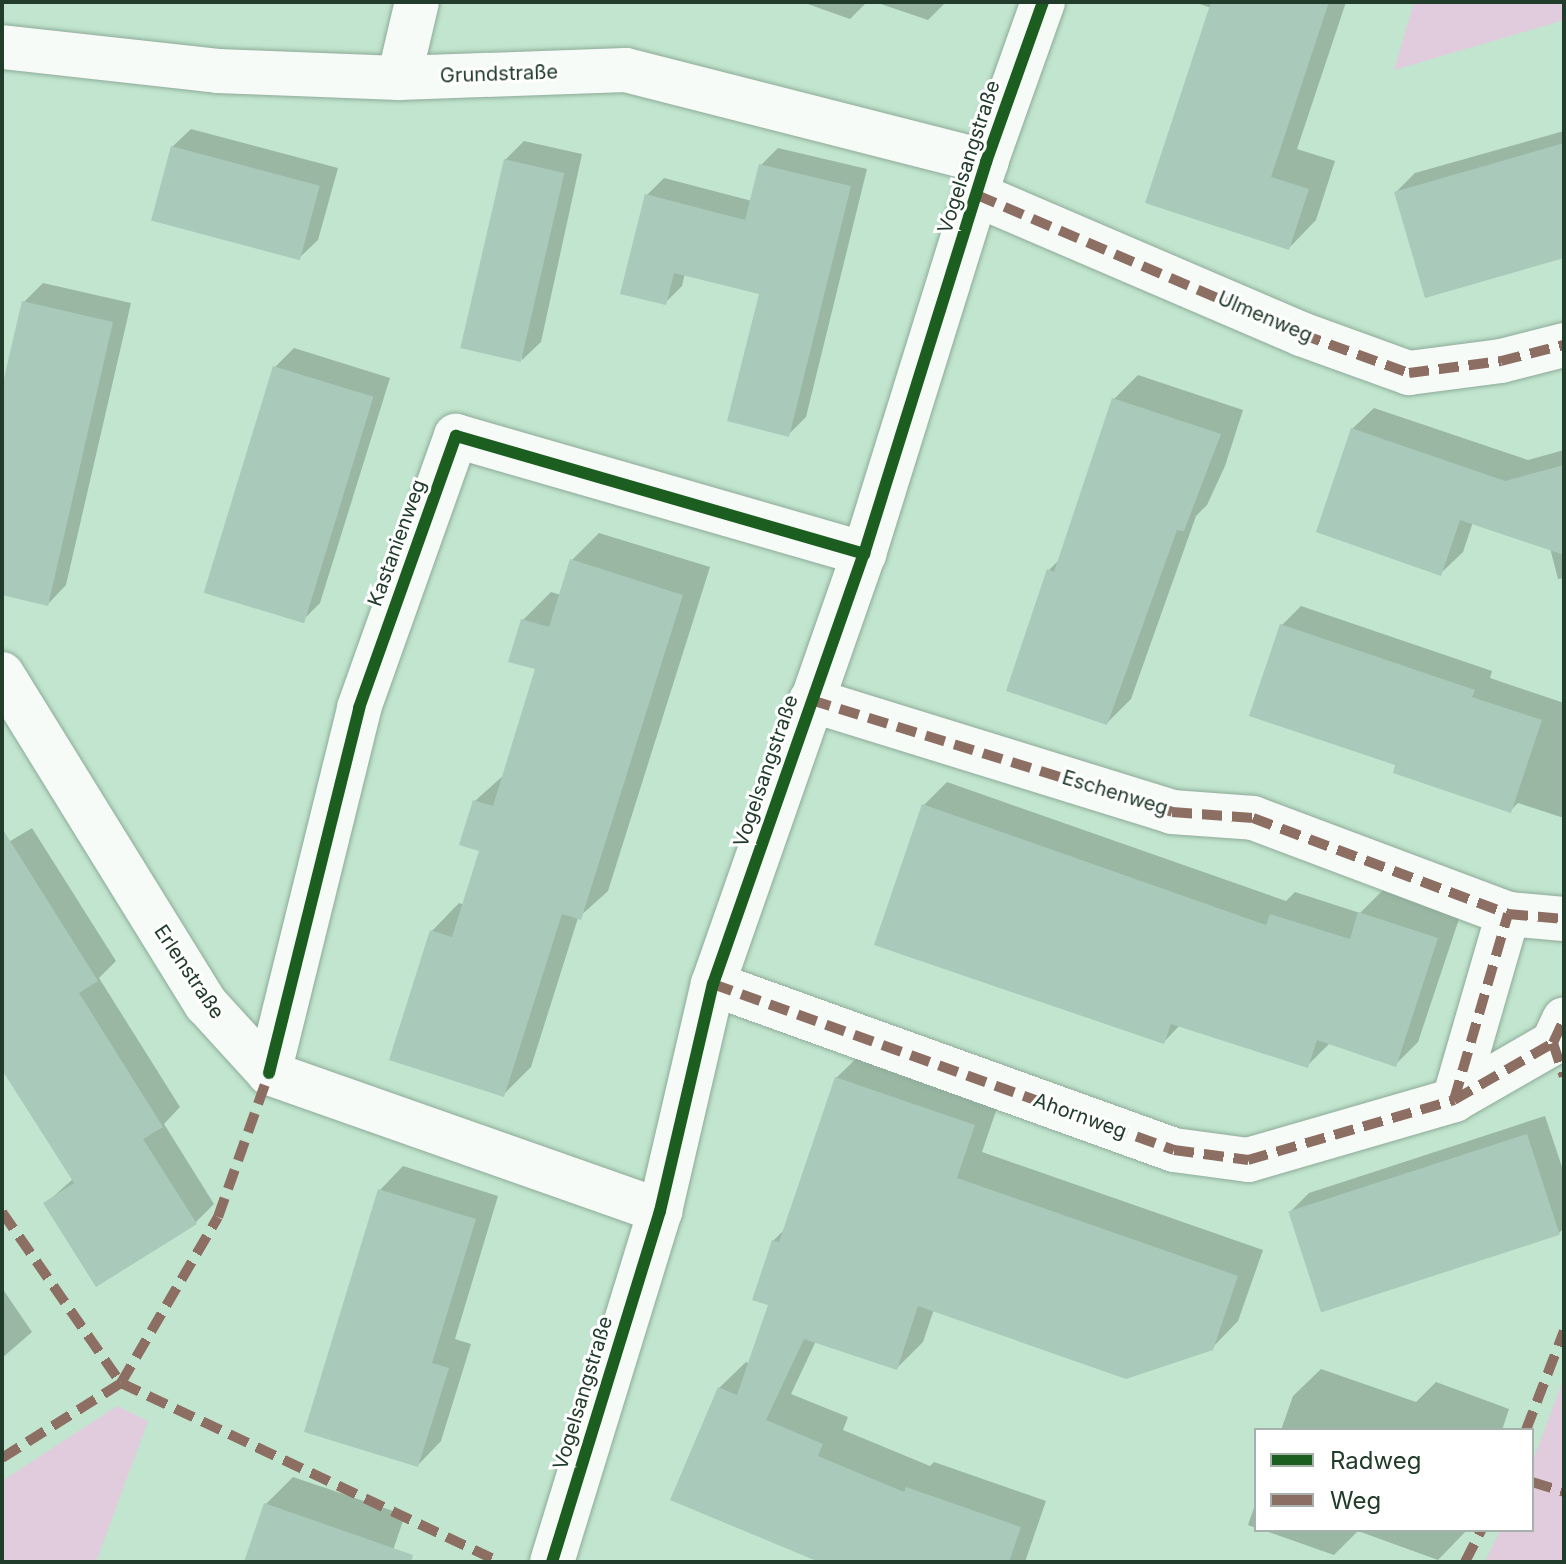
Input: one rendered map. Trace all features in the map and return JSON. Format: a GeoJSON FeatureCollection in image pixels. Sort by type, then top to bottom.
{"type":"FeatureCollection","features":[{"type":"Feature","properties":{"kind":"street"},"geometry":{"type":"LineString","coordinates":[[399,78],[417,2]]}},
{"type":"Feature","properties":{"kind":"street","name":"Vogelsangstraße"},"geometry":{"type":"LineString","coordinates":[[552,1562],[660,1211],[713,984],[864,554],[982,179],[1043,2]]}},
{"type":"Feature","properties":{"kind":"street","name":"Grundstraße"},"geometry":{"type":"LineString","coordinates":[[2,47],[218,71],[399,78],[626,70],[982,179]]}},
{"type":"Feature","properties":{"kind":"street","name":"Ulmenweg"},"geometry":{"type":"LineString","coordinates":[[982,179],[1301,334],[1409,373],[1501,361],[1564,345]]}},
{"type":"Feature","properties":{"kind":"street","name":"Kastanienweg"},"geometry":{"type":"LineString","coordinates":[[269,1073],[359,708],[456,436],[864,554]]}},
{"type":"Feature","properties":{"kind":"street","name":"Erlenstraße"},"geometry":{"type":"LineString","coordinates":[[2,674],[206,1004],[269,1073],[660,1211]]}},
{"type":"Feature","properties":{"kind":"street","name":"Eschenweg"},"geometry":{"type":"LineString","coordinates":[[811,700],[1172,812],[1253,818],[1508,914]]}},
{"type":"Feature","properties":{"kind":"street"},"geometry":{"type":"LineString","coordinates":[[1454,1100],[1508,914],[1564,919]]}},
{"type":"Feature","properties":{"kind":"street","name":"Ahornweg"},"geometry":{"type":"LineString","coordinates":[[713,984],[1174,1150],[1248,1160],[1454,1100],[1553,1043],[1564,1019]]}},
{"type":"Feature","properties":{"kind":"shaded area"},"geometry":{"type":"Polygon","coordinates":[[[1414,2],[1564,2],[1564,20],[1394,70],[1414,2]]]}},
{"type":"Feature","properties":{"kind":"shaded area"},"geometry":{"type":"Polygon","coordinates":[[[1564,1378],[1564,1562],[1485,1562],[1499,1532],[1534,1532],[1534,1458],[1564,1378]]]}},
{"type":"Feature","properties":{"kind":"shaded area"},"geometry":{"type":"Polygon","coordinates":[[[117,1406],[148,1421],[96,1562],[2,1562],[2,1481],[117,1406]]]}},
{"type":"Feature","properties":{"kind":"building"},"geometry":{"type":"Polygon","coordinates":[[[1211,2],[1329,2],[1271,177],[1309,189],[1289,250],[1145,203],[1211,2]]]}},
{"type":"Feature","properties":{"kind":"building"},"geometry":{"type":"Polygon","coordinates":[[[1564,143],[1564,258],[1425,298],[1394,192],[1564,143]]]}},
{"type":"Feature","properties":{"kind":"building"},"geometry":{"type":"Polygon","coordinates":[[[171,146],[320,186],[300,260],[151,220],[171,146]]]}},
{"type":"Feature","properties":{"kind":"building"},"geometry":{"type":"Polygon","coordinates":[[[504,159],[564,173],[521,362],[460,348],[504,159]]]}},
{"type":"Feature","properties":{"kind":"building"},"geometry":{"type":"Polygon","coordinates":[[[759,164],[851,186],[789,437],[727,421],[759,294],[674,273],[666,305],[620,294],[645,194],[745,220],[759,164]]]}},
{"type":"Feature","properties":{"kind":"building"},"geometry":{"type":"Polygon","coordinates":[[[22,301],[113,322],[48,606],[2,595],[2,387],[22,301]]]}},
{"type":"Feature","properties":{"kind":"building"},"geometry":{"type":"Polygon","coordinates":[[[273,366],[373,397],[304,623],[204,593],[273,366]]]}},
{"type":"Feature","properties":{"kind":"building"},"geometry":{"type":"Polygon","coordinates":[[[1112,398],[1221,434],[1184,531],[1177,530],[1107,725],[1006,691],[1047,569],[1054,572],[1112,398]]]}},
{"type":"Feature","properties":{"kind":"building"},"geometry":{"type":"Polygon","coordinates":[[[1351,428],[1505,481],[1564,465],[1564,555],[1460,520],[1441,576],[1316,532],[1351,428]]]}},
{"type":"Feature","properties":{"kind":"building"},"geometry":{"type":"Polygon","coordinates":[[[570,559],[683,595],[581,920],[562,914],[504,1097],[389,1060],[430,930],[452,937],[479,851],[459,845],[473,800],[493,806],[535,669],[508,662],[521,619],[549,627],[570,559]]]}},
{"type":"Feature","properties":{"kind":"building"},"geometry":{"type":"Polygon","coordinates":[[[1280,624],[1475,690],[1472,697],[1542,720],[1511,813],[1393,773],[1395,765],[1249,716],[1280,624]]]}},
{"type":"Feature","properties":{"kind":"building"},"geometry":{"type":"Polygon","coordinates":[[[922,804],[1266,925],[1270,914],[1350,939],[1358,912],[1438,938],[1396,1067],[1317,1040],[1308,1068],[1171,1024],[1164,1044],[874,945],[922,804]]]}},
{"type":"Feature","properties":{"kind":"building"},"geometry":{"type":"Polygon","coordinates":[[[2,828],[98,981],[79,993],[163,1127],[143,1139],[197,1224],[96,1287],[43,1203],[74,1183],[2,1070],[2,828]]]}},
{"type":"Feature","properties":{"kind":"building"},"geometry":{"type":"Polygon","coordinates":[[[835,1077],[975,1125],[957,1178],[1238,1276],[1213,1350],[1126,1379],[918,1306],[897,1370],[804,1339],[766,1420],[823,1444],[818,1456],[904,1492],[906,1487],[1021,1527],[1009,1562],[819,1562],[670,1500],[718,1387],[737,1395],[768,1305],[752,1300],[772,1240],[779,1242],[835,1077]]]}},
{"type":"Feature","properties":{"kind":"building"},"geometry":{"type":"Polygon","coordinates":[[[1527,1134],[1560,1235],[1321,1312],[1288,1212],[1527,1134]]]}},
{"type":"Feature","properties":{"kind":"building"},"geometry":{"type":"Polygon","coordinates":[[[378,1189],[476,1219],[432,1363],[449,1368],[418,1467],[304,1432],[378,1189]]]}},
{"type":"Feature","properties":{"kind":"building"},"geometry":{"type":"Polygon","coordinates":[[[264,1503],[413,1555],[411,1562],[244,1562],[264,1503]]]}},
{"type":"Feature","properties":{"kind":"marked path"},"geometry":{"type":"LineString","coordinates":[[977,195],[1301,334],[1409,373],[1501,361],[1564,345]]}},
{"type":"Feature","properties":{"kind":"marked path"},"geometry":{"type":"LineString","coordinates":[[811,700],[1172,812],[1253,818],[1508,914]]}},
{"type":"Feature","properties":{"kind":"marked path"},"geometry":{"type":"LineString","coordinates":[[1454,1100],[1508,914],[1564,919]]}},
{"type":"Feature","properties":{"kind":"marked path"},"geometry":{"type":"LineString","coordinates":[[713,984],[1174,1150],[1248,1160],[1454,1100],[1553,1043],[1564,1019]]}},
{"type":"Feature","properties":{"kind":"marked path"},"geometry":{"type":"LineString","coordinates":[[1553,1043],[1564,1076]]}},
{"type":"Feature","properties":{"kind":"marked path"},"geometry":{"type":"LineString","coordinates":[[2,1458],[121,1383],[218,1217],[269,1073]]}},
{"type":"Feature","properties":{"kind":"marked path"},"geometry":{"type":"LineString","coordinates":[[2,1212],[121,1383],[500,1562]]}},
{"type":"Feature","properties":{"kind":"marked path"},"geometry":{"type":"LineString","coordinates":[[1527,1428],[1564,1331]]}},
{"type":"Feature","properties":{"kind":"marked path"},"geometry":{"type":"LineString","coordinates":[[1534,1483],[1564,1492]]}},
{"type":"Feature","properties":{"kind":"marked path"},"geometry":{"type":"LineString","coordinates":[[1465,1562],[1480,1532]]}},
{"type":"Feature","properties":{"kind":"cycle path"},"geometry":{"type":"LineString","coordinates":[[552,1562],[660,1211],[713,984],[864,554],[986,162],[1043,2]]}},
{"type":"Feature","properties":{"kind":"cycle path"},"geometry":{"type":"LineString","coordinates":[[269,1073],[359,708],[456,436],[864,554]]}}]}
